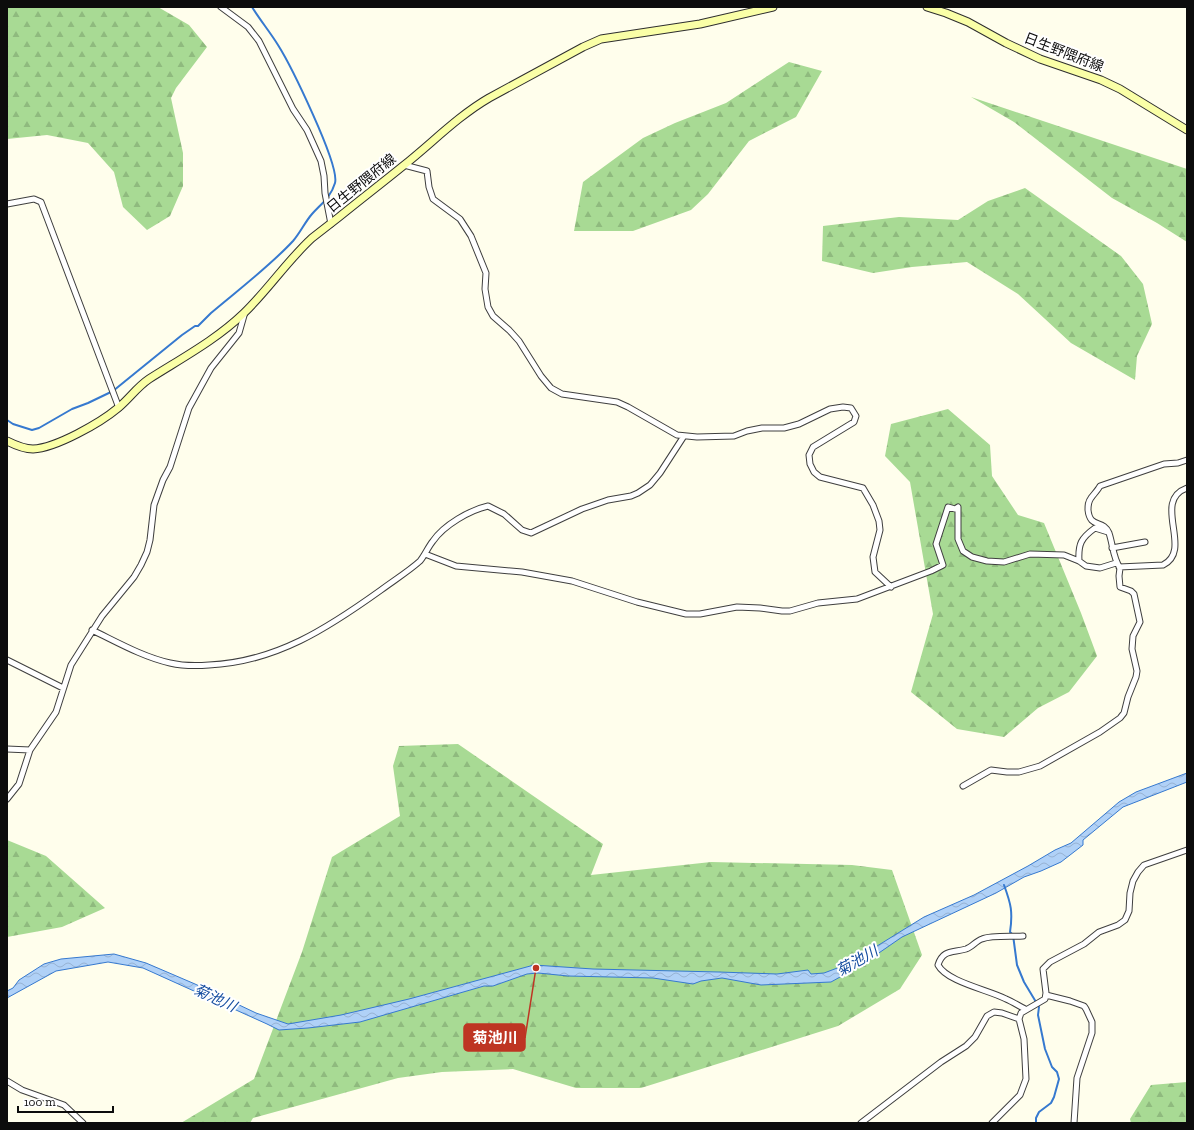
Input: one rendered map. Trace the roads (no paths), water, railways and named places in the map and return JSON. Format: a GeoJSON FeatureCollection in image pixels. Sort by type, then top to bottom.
{"type":"FeatureCollection","features":[{"type":"Feature","properties":{"kind":"main road","name":"日生野隈府線"},"geometry":{"type":"LineString","coordinates":[[7,441],[16,446],[32,449],[47,447],[91,426],[119,408],[147,381],[220,333],[244,312],[313,238],[474,107],[583,47],[601,40],[700,24],[773,7]]}},
{"type":"Feature","properties":{"kind":"main road","name":"日生野隈府線"},"geometry":{"type":"LineString","coordinates":[[927,7],[968,22],[1006,43],[1040,58],[1101,80],[1120,89],[1187,130]]}},
{"type":"Feature","properties":{"kind":"street"},"geometry":{"type":"LineString","coordinates":[[221,7],[248,28],[259,41],[293,109],[322,161],[325,193],[331,224]]}},
{"type":"Feature","properties":{"kind":"street"},"geometry":{"type":"LineString","coordinates":[[404,165],[427,171],[429,187],[433,199],[460,219],[471,236],[486,273],[486,295],[488,307],[493,316],[519,341],[541,376],[551,388],[562,394],[618,402],[628,406],[677,435],[697,437],[734,436],[747,431],[762,428],[784,428],[799,424],[830,409],[843,407],[851,408],[856,416],[854,422],[814,447],[809,455],[810,464],[814,472],[820,477],[864,488],[879,521],[880,530],[873,557],[875,572],[891,587]]}},
{"type":"Feature","properties":{"kind":"street"},"geometry":{"type":"LineString","coordinates":[[7,204],[34,199],[41,202],[119,408]]}},
{"type":"Feature","properties":{"kind":"street"},"geometry":{"type":"LineString","coordinates":[[7,799],[19,784],[30,750],[56,712],[71,665],[92,630],[134,577],[141,565],[147,552],[150,540],[154,505],[163,480],[170,467],[190,408],[211,368],[239,332],[244,312]]}},
{"type":"Feature","properties":{"kind":"street"},"geometry":{"type":"LineString","coordinates":[[92,630],[134,650],[170,663],[196,666],[222,664],[258,658],[301,641],[338,619],[419,561],[433,540],[443,530],[476,509],[488,506],[504,514],[522,530],[531,534],[582,508],[638,493],[650,485],[660,473],[684,436]]}},
{"type":"Feature","properties":{"kind":"street"},"geometry":{"type":"LineString","coordinates":[[963,786],[990,770],[1019,772],[1040,766],[1100,732],[1120,718],[1124,713],[1128,697],[1136,678],[1137,671],[1132,649],[1133,636],[1140,622],[1134,594],[1131,591],[1120,587],[1118,565],[1108,532],[1103,526],[1092,521],[1089,517],[1088,504],[1091,496],[1095,494],[1100,486],[1164,464],[1178,463],[1187,460]]}},
{"type":"Feature","properties":{"kind":"street"},"geometry":{"type":"LineString","coordinates":[[425,554],[456,566],[522,572],[572,581],[637,602],[686,614],[700,614],[737,607],[790,611],[818,603],[857,599],[891,587],[943,565],[936,544],[948,507],[955,509],[958,507],[958,538],[963,551],[972,557],[987,561],[1004,562],[1030,554],[1064,555],[1079,561],[1086,566],[1100,568],[1118,565],[1162,565],[1173,559],[1178,551],[1180,534],[1173,508],[1177,495],[1187,488]]}},
{"type":"Feature","properties":{"kind":"street"},"geometry":{"type":"LineString","coordinates":[[1079,561],[1080,544],[1089,532],[1095,528],[1108,532]]}},
{"type":"Feature","properties":{"kind":"street"},"geometry":{"type":"LineString","coordinates":[[1112,548],[1145,542]]}},
{"type":"Feature","properties":{"kind":"street"},"geometry":{"type":"LineString","coordinates":[[7,660],[63,688]]}},
{"type":"Feature","properties":{"kind":"street"},"geometry":{"type":"LineString","coordinates":[[7,749],[30,750]]}},
{"type":"Feature","properties":{"kind":"street"},"geometry":{"type":"LineString","coordinates":[[992,1123],[1020,1095],[1026,1079],[1024,1039],[1019,1019],[1021,1013],[1045,999],[1046,995],[1043,969],[1050,962],[1084,944],[1099,932],[1125,920],[1129,911],[1130,893],[1133,882],[1138,872],[1144,865],[1187,850]]}},
{"type":"Feature","properties":{"kind":"street"},"geometry":{"type":"LineString","coordinates":[[1023,936],[983,938],[967,949],[945,954],[940,958],[938,965],[942,971],[956,979],[1006,998],[1025,1010]]}},
{"type":"Feature","properties":{"kind":"street"},"geometry":{"type":"LineString","coordinates":[[1046,995],[1084,1006],[1092,1022],[1092,1032],[1077,1078],[1074,1123]]}},
{"type":"Feature","properties":{"kind":"street"},"geometry":{"type":"LineString","coordinates":[[862,1123],[941,1062],[966,1046],[975,1037],[987,1016],[994,1012],[1019,1019]]}},
{"type":"Feature","properties":{"kind":"street"},"geometry":{"type":"LineString","coordinates":[[7,1081],[22,1090],[64,1105],[83,1123]]}},
{"type":"Feature","properties":{"kind":"water"},"geometry":{"type":"Polygon","coordinates":[[[1187,773],[1187,782],[1123,807],[1083,840],[1083,845],[1061,862],[1024,877],[996,893],[902,937],[860,966],[831,982],[761,985],[722,978],[701,981],[693,984],[653,978],[568,976],[538,973],[527,974],[493,986],[484,986],[360,1022],[279,1030],[143,968],[108,962],[56,971],[7,998],[7,991],[13,988],[19,980],[44,964],[61,959],[114,954],[146,963],[256,1013],[288,1024],[341,1015],[409,999],[534,965],[593,969],[777,974],[808,970],[811,974],[824,973],[848,964],[924,917],[974,895],[1055,850],[1071,843],[1119,802],[1136,792],[1187,773]]]}},
{"type":"Feature","properties":{"kind":"waterway"},"geometry":{"type":"LineString","coordinates":[[7,420],[13,424],[32,430],[39,428],[72,409],[113,391],[182,335],[195,326],[198,326],[211,313],[274,260],[293,241],[309,217],[331,192],[335,183],[334,173],[330,157],[313,114],[275,40],[252,7]]}},
{"type":"Feature","properties":{"kind":"waterway"},"geometry":{"type":"LineString","coordinates":[[1004,885],[1011,908],[1010,932],[1013,935],[1017,965],[1024,982],[1039,1007],[1038,1015],[1045,1049],[1052,1067],[1057,1072],[1059,1079],[1051,1103],[1039,1112],[1036,1118],[1036,1123]]}},
{"type":"Feature","properties":{"kind":"place","name":"菊池川"},"geometry":{"type":"Point","coordinates":[536,968]}}]}
